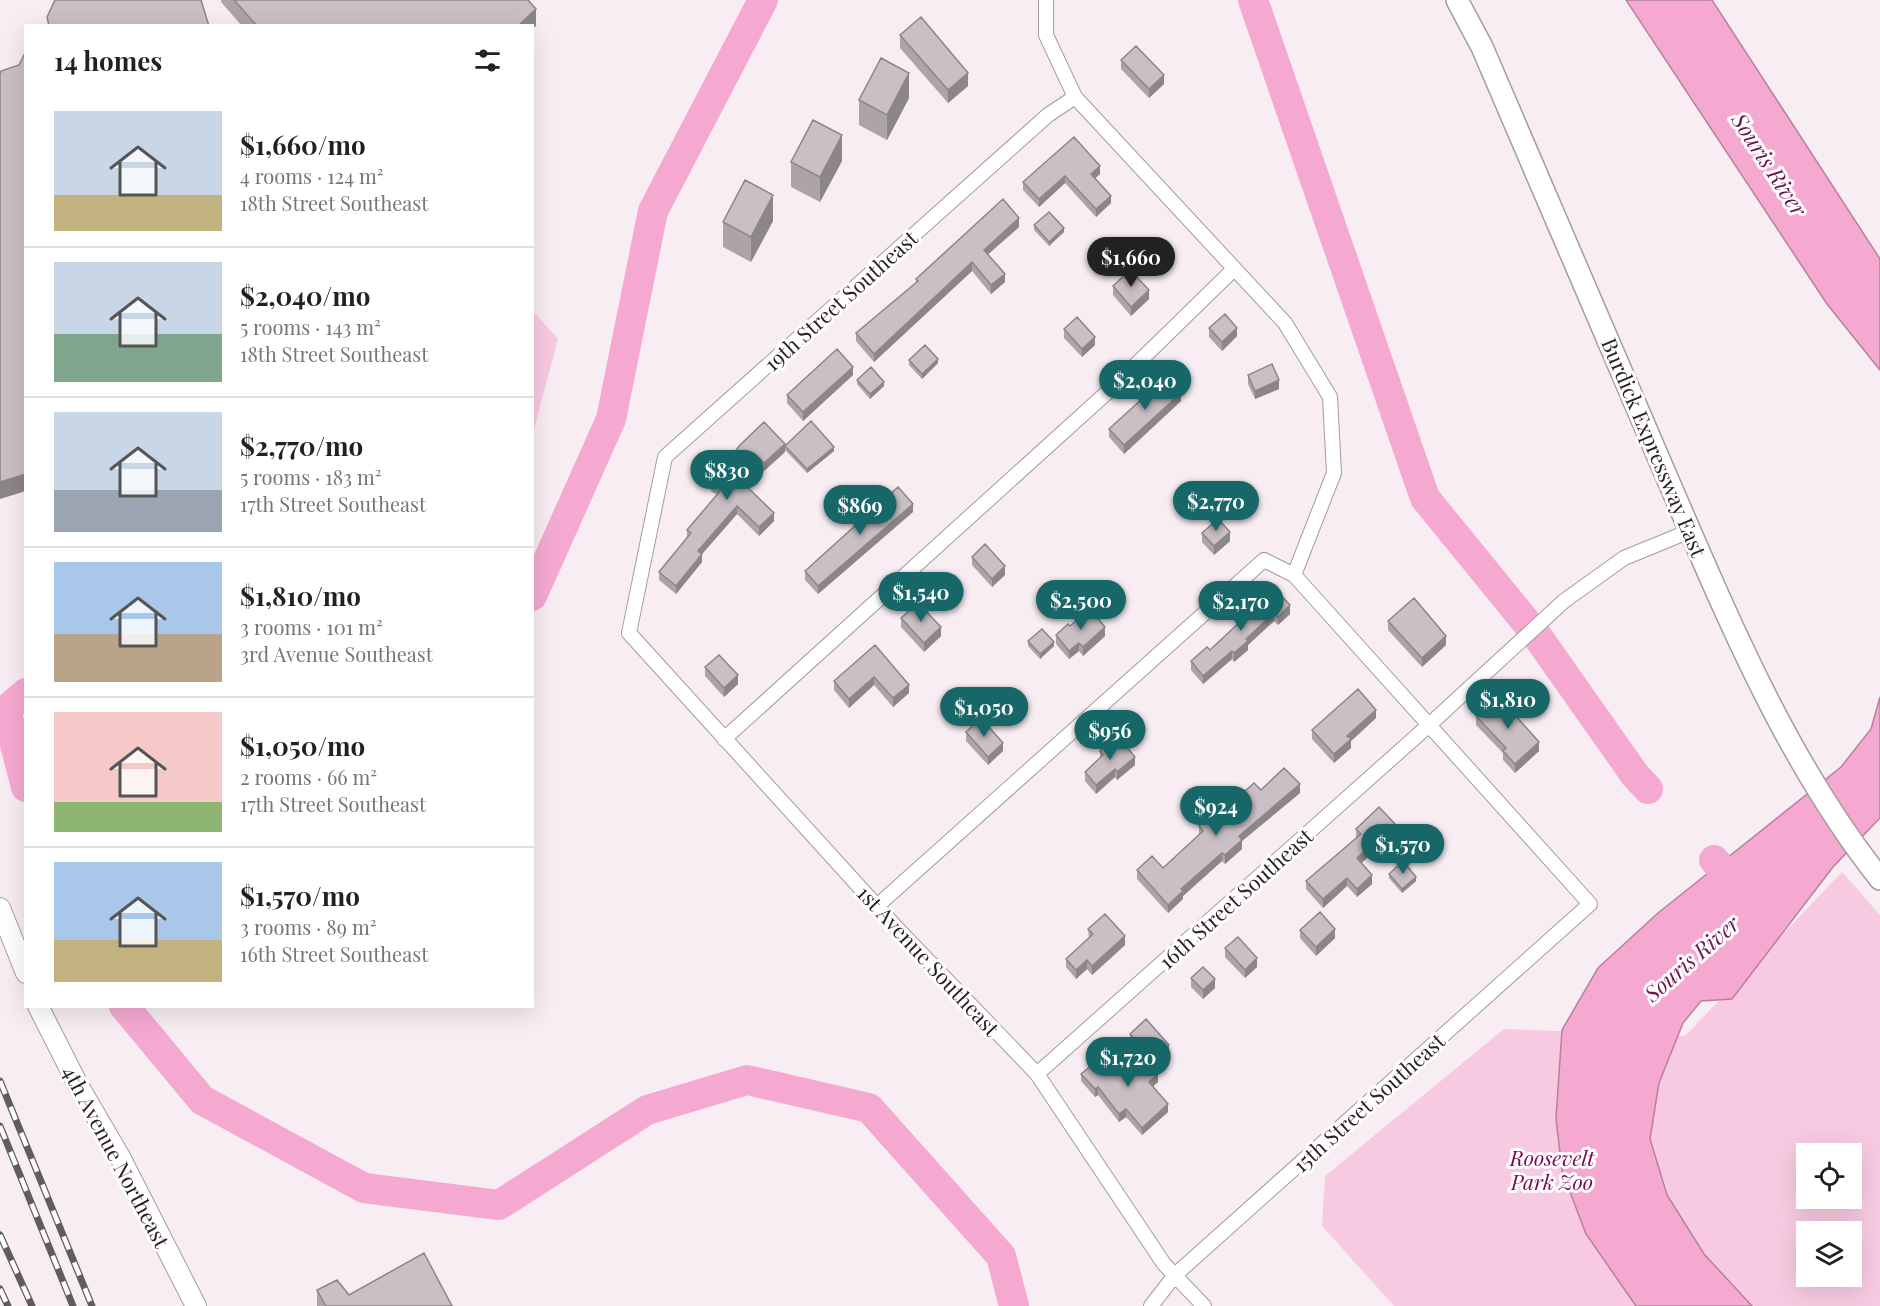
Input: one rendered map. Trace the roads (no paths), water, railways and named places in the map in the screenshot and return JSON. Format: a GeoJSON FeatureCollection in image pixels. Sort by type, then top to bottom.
{"type":"FeatureCollection","features":[{"type":"Feature","properties":{"kind":"main road","name":"Burdick Expressway East"},"geometry":{"type":"LineString","coordinates":[[1457,0],[1486,57],[1690,531],[1768,702],[1796,757],[1850,840],[1880,879]]}},
{"type":"Feature","properties":{"kind":"street"},"geometry":{"type":"LineString","coordinates":[[1046,0],[1046,35],[1076,97],[1285,323],[1330,397],[1334,472],[1294,575]]}},
{"type":"Feature","properties":{"kind":"street","name":"19th Street Southeast"},"geometry":{"type":"LineString","coordinates":[[629,633],[665,457],[1048,115],[1076,97]]}},
{"type":"Feature","properties":{"kind":"street"},"geometry":{"type":"LineString","coordinates":[[724,739],[1112,388],[1234,269]]}},
{"type":"Feature","properties":{"kind":"street","name":"16th Street Southeast"},"geometry":{"type":"LineString","coordinates":[[1037,1074],[1428,726],[1564,600],[1624,558],[1690,531]]}},
{"type":"Feature","properties":{"kind":"street"},"geometry":{"type":"LineString","coordinates":[[877,906],[1264,561],[1294,575],[1428,726]]}},
{"type":"Feature","properties":{"kind":"street","name":"1st Avenue Southeast"},"geometry":{"type":"LineString","coordinates":[[629,633],[877,906],[1037,1074],[1164,1264],[1204,1306]]}},
{"type":"Feature","properties":{"kind":"street","name":"15th Street Southeast"},"geometry":{"type":"LineString","coordinates":[[1151,1306],[1174,1275],[1590,904],[1428,726]]}},
{"type":"Feature","properties":{"kind":"street"},"geometry":{"type":"LineString","coordinates":[[0,908],[24,969]]}},
{"type":"Feature","properties":{"kind":"street","name":"4th Avenue Northeast"},"geometry":{"type":"LineString","coordinates":[[39,1008],[78,1085],[120,1157],[196,1306]]}},
{"type":"Feature","properties":{"kind":"water","name":"Souris River"},"geometry":{"type":"Polygon","coordinates":[[[1626,0],[1712,0],[1880,259],[1880,370],[1827,304],[1626,0]]]}},
{"type":"Feature","properties":{"kind":"water","name":"Souris River"},"geometry":{"type":"Polygon","coordinates":[[[1880,697],[1880,818],[1833,867],[1732,999],[1701,1001],[1683,1023],[1659,1083],[1650,1139],[1667,1195],[1704,1254],[1752,1306],[1636,1306],[1586,1234],[1562,1171],[1556,1118],[1562,1030],[1598,968],[1658,913],[1841,767],[1871,729],[1880,697]]]}},
{"type":"Feature","properties":{"kind":"waterway"},"geometry":{"type":"LineString","coordinates":[[534,592],[611,419],[653,211],[763,0]]}},
{"type":"Feature","properties":{"kind":"waterway"},"geometry":{"type":"LineString","coordinates":[[1253,0],[1425,498],[1535,633],[1635,775],[1648,789]]}},
{"type":"Feature","properties":{"kind":"waterway"},"geometry":{"type":"LineString","coordinates":[[24,695],[6,710],[24,779]]}},
{"type":"Feature","properties":{"kind":"waterway"},"geometry":{"type":"LineString","coordinates":[[1714,860],[1746,895]]}},
{"type":"Feature","properties":{"kind":"waterway"},"geometry":{"type":"LineString","coordinates":[[126,1008],[202,1100],[364,1188],[499,1205],[647,1110],[747,1080],[869,1108],[1001,1256],[1014,1306]]}},
{"type":"Feature","properties":{"kind":"railway"},"geometry":{"type":"LineString","coordinates":[[0,1081],[92,1306]]}},
{"type":"Feature","properties":{"kind":"railway"},"geometry":{"type":"LineString","coordinates":[[0,1126],[73,1306]]}},
{"type":"Feature","properties":{"kind":"railway"},"geometry":{"type":"LineString","coordinates":[[0,1235],[32,1306]]}},
{"type":"Feature","properties":{"kind":"railway"},"geometry":{"type":"LineString","coordinates":[[0,1289],[8,1306]]}},
{"type":"Feature","properties":{"kind":"park label","name":"Roosevelt Park Zoo"},"geometry":{"type":"Point","coordinates":[1552,1169]}}]}
